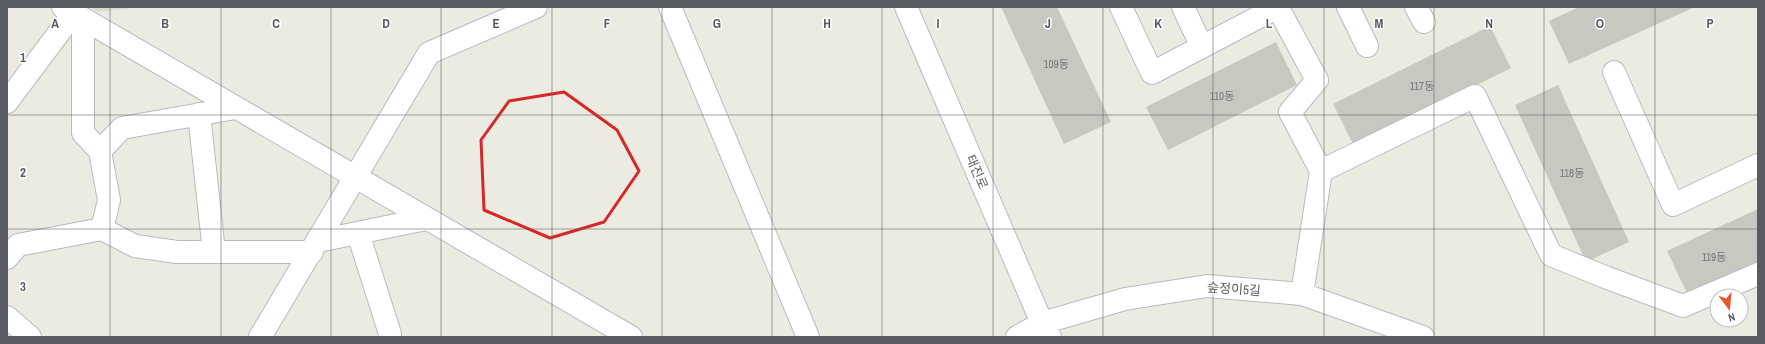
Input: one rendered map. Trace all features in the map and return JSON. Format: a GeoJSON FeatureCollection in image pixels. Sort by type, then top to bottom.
{"type":"FeatureCollection","features":[{"type":"Feature","properties":{"kind":"street"},"geometry":{"type":"LineString","coordinates":[[260,337],[429,53],[536,7]]}},
{"type":"Feature","properties":{"kind":"street"},"geometry":{"type":"LineString","coordinates":[[670,7],[808,337]]}},
{"type":"Feature","properties":{"kind":"street","name":"태진로"},"geometry":{"type":"LineString","coordinates":[[906,7],[1046,330]]}},
{"type":"Feature","properties":{"kind":"street"},"geometry":{"type":"LineString","coordinates":[[1121,7],[1152,73],[1202,47],[1251,14],[1278,8],[1317,80],[1290,112],[1321,171],[1302,294]]}},
{"type":"Feature","properties":{"kind":"street"},"geometry":{"type":"LineString","coordinates":[[1183,7],[1202,47]]}},
{"type":"Feature","properties":{"kind":"street"},"geometry":{"type":"LineString","coordinates":[[1348,7],[1367,46]]}},
{"type":"Feature","properties":{"kind":"street"},"geometry":{"type":"LineString","coordinates":[[7,102],[73,14]]}},
{"type":"Feature","properties":{"kind":"street"},"geometry":{"type":"LineString","coordinates":[[73,14],[631,337]]}},
{"type":"Feature","properties":{"kind":"street"},"geometry":{"type":"LineString","coordinates":[[73,14],[83,133],[100,151],[109,200],[102,229]]}},
{"type":"Feature","properties":{"kind":"street"},"geometry":{"type":"LineString","coordinates":[[1614,72],[1673,205],[1758,165]]}},
{"type":"Feature","properties":{"kind":"street"},"geometry":{"type":"LineString","coordinates":[[1321,171],[1475,96],[1551,255],[1683,306],[1758,274]]}},
{"type":"Feature","properties":{"kind":"street"},"geometry":{"type":"LineString","coordinates":[[100,151],[122,128],[235,108]]}},
{"type":"Feature","properties":{"kind":"street"},"geometry":{"type":"LineString","coordinates":[[199,114],[214,252]]}},
{"type":"Feature","properties":{"kind":"street"},"geometry":{"type":"LineString","coordinates":[[7,258],[18,245],[102,229],[135,246],[177,252],[214,252],[315,246],[358,233],[426,219]]}},
{"type":"Feature","properties":{"kind":"street"},"geometry":{"type":"LineString","coordinates":[[358,233],[390,334]]}},
{"type":"Feature","properties":{"kind":"street","name":"숲정이5길"},"geometry":{"type":"LineString","coordinates":[[1017,337],[1046,330],[1125,299],[1207,286],[1302,294],[1423,337]]}},
{"type":"Feature","properties":{"kind":"street"},"geometry":{"type":"LineString","coordinates":[[7,317],[30,337]]}},
{"type":"Feature","properties":{"kind":"highlighted area"},"geometry":{"type":"Polygon","coordinates":[[[564,92],[617,130],[639,171],[604,222],[550,238],[484,210],[481,140],[509,101],[564,92]]]}},
{"type":"Feature","properties":{"kind":"shaded area"},"geometry":{"type":"Polygon","coordinates":[[[91,7],[139,7],[98,12],[91,7]]]}},
{"type":"Feature","properties":{"kind":"building"},"geometry":{"type":"Polygon","coordinates":[[[1001,7],[1057,7],[1111,122],[1064,144],[1001,7]]]}},
{"type":"Feature","properties":{"kind":"building"},"geometry":{"type":"Polygon","coordinates":[[[1579,7],[1695,7],[1569,64],[1549,21],[1579,7]]]}},
{"type":"Feature","properties":{"kind":"building"},"geometry":{"type":"Polygon","coordinates":[[[1490,26],[1511,68],[1354,146],[1333,104],[1490,26]]]}},
{"type":"Feature","properties":{"kind":"building"},"geometry":{"type":"Polygon","coordinates":[[[1276,42],[1297,85],[1168,150],[1146,107],[1276,42]]]}},
{"type":"Feature","properties":{"kind":"building"},"geometry":{"type":"Polygon","coordinates":[[[1558,85],[1629,242],[1586,262],[1515,105],[1558,85]]]}},
{"type":"Feature","properties":{"kind":"building"},"geometry":{"type":"Polygon","coordinates":[[[1758,209],[1758,262],[1688,295],[1667,251],[1758,209]]]}}]}
